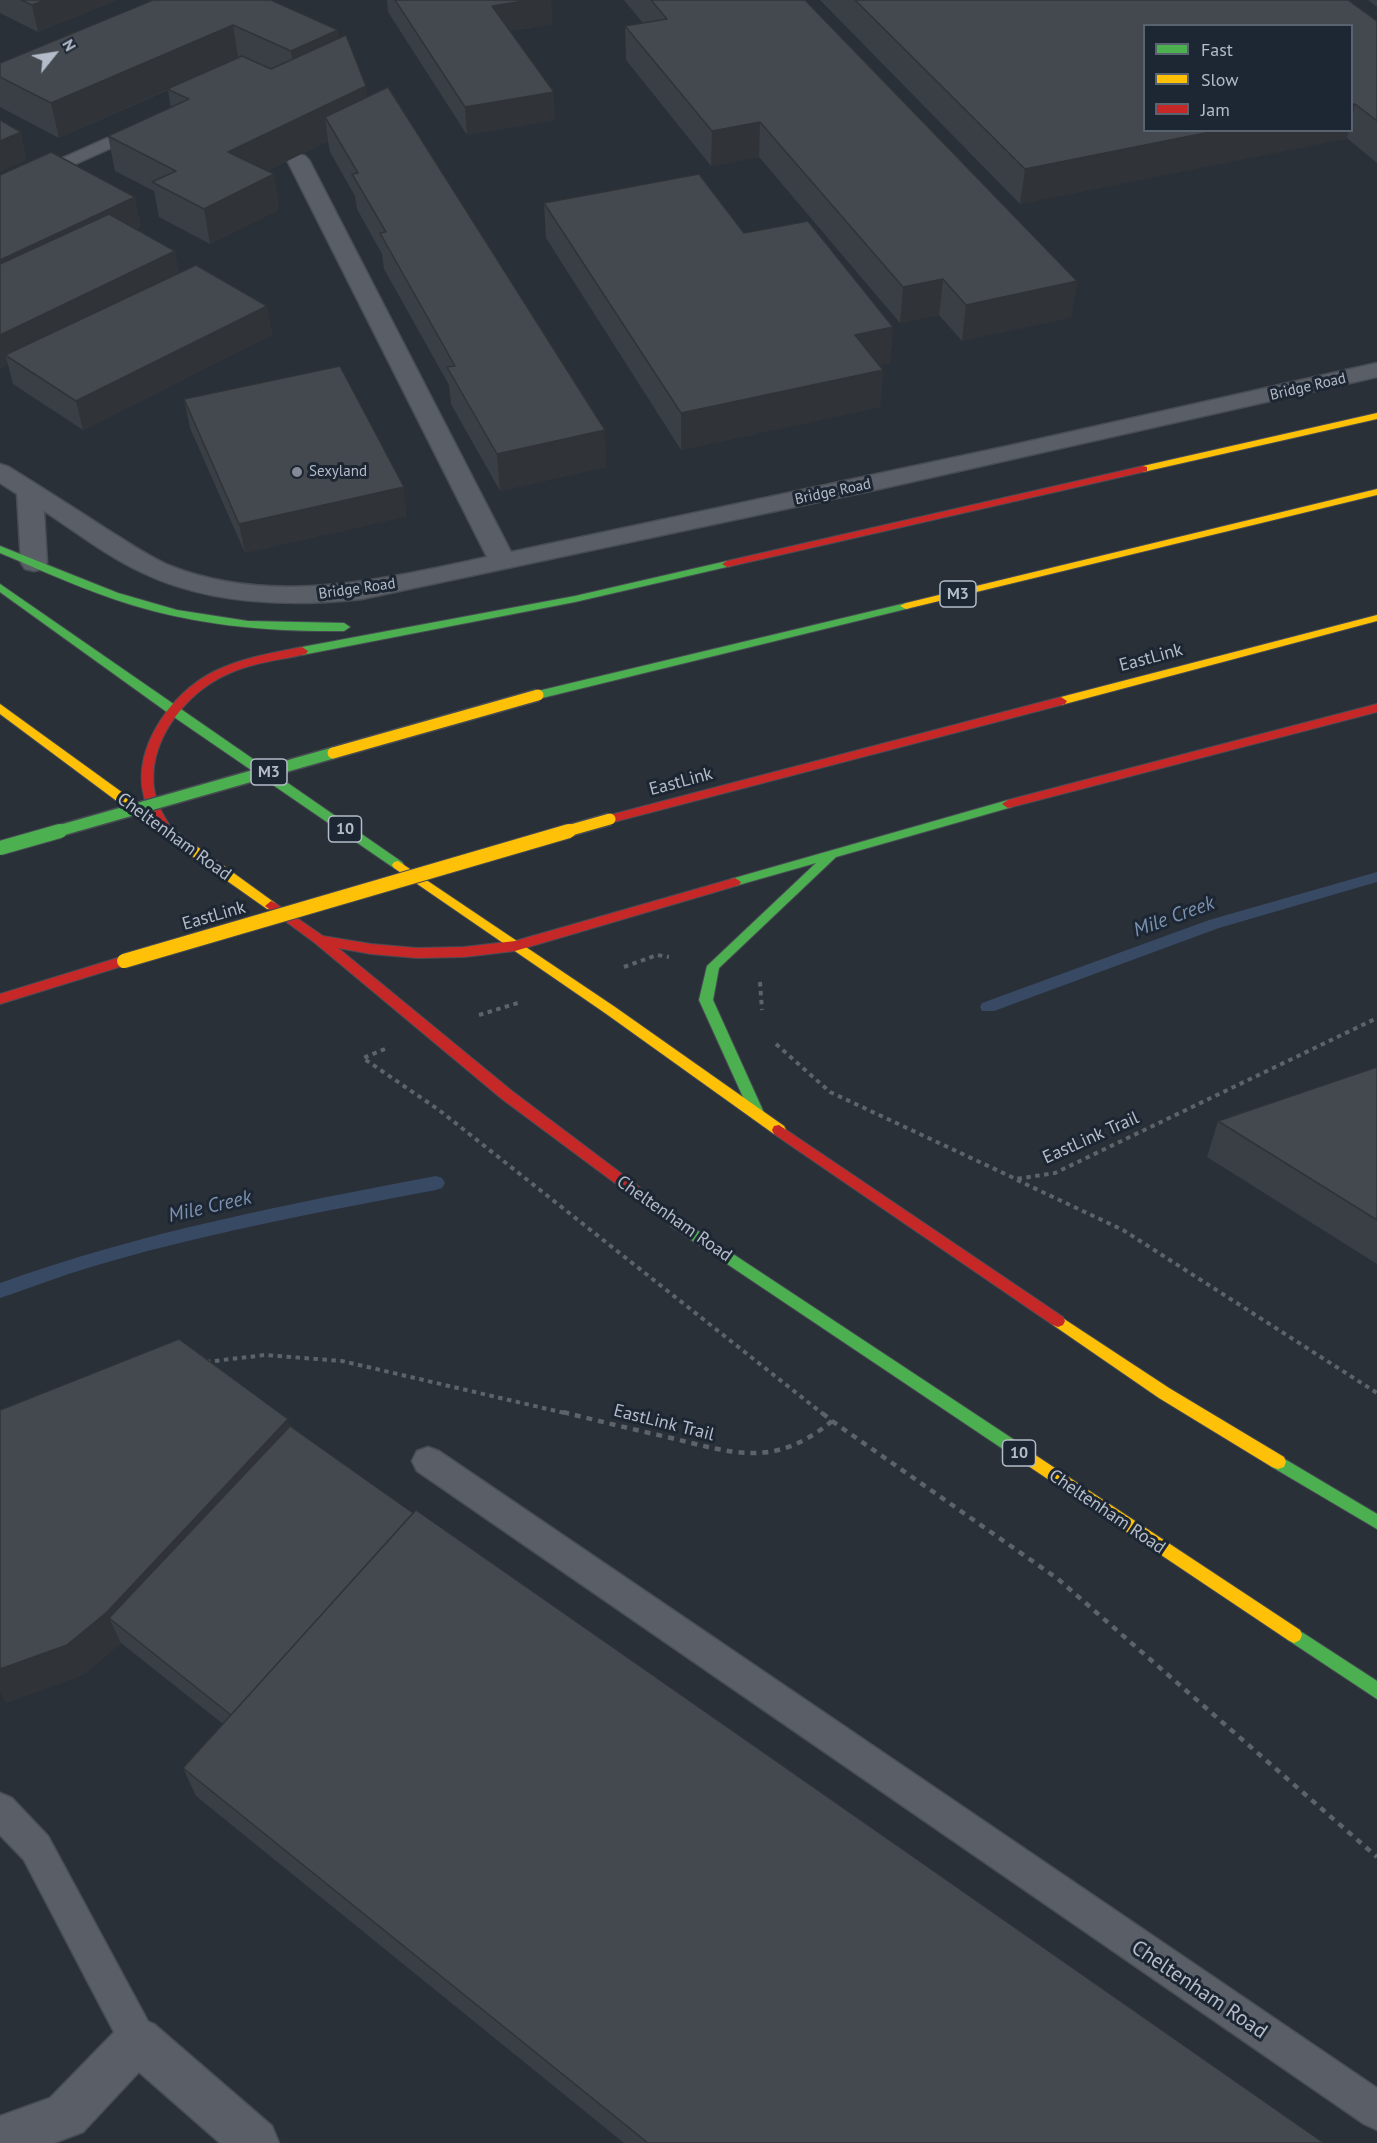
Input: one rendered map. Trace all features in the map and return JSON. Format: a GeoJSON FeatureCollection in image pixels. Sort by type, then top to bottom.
{"type":"FeatureCollection","features":[{"type":"Feature","properties":{"kind":"main road"},"geometry":{"type":"LineString","coordinates":[[168,834],[153,809],[145,782],[152,746],[162,728],[189,694],[214,675],[245,662],[575,599],[1377,416]]}},
{"type":"Feature","properties":{"kind":"main road","name":"M3"},"geometry":{"type":"LineString","coordinates":[[0,848],[538,695],[1377,492]]}},
{"type":"Feature","properties":{"kind":"main road"},"geometry":{"type":"LineString","coordinates":[[0,549],[151,608],[219,622],[273,628],[357,626],[575,599]]}},
{"type":"Feature","properties":{"kind":"main road","name":"10"},"geometry":{"type":"LineString","coordinates":[[0,587],[175,712],[1164,1393],[1377,1522]]}},
{"type":"Feature","properties":{"kind":"main road","name":"EastLink"},"geometry":{"type":"LineString","coordinates":[[0,999],[610,819],[1377,618]]}},
{"type":"Feature","properties":{"kind":"main road","name":"Cheltenham Road"},"geometry":{"type":"LineString","coordinates":[[0,708],[168,834],[320,940],[498,1088],[662,1213],[1377,1691]]}},
{"type":"Feature","properties":{"kind":"main road"},"geometry":{"type":"LineString","coordinates":[[320,940],[366,950],[416,954],[466,952],[515,946],[836,852],[1243,741],[1377,708]]}},
{"type":"Feature","properties":{"kind":"main road"},"geometry":{"type":"LineString","coordinates":[[758,1115],[706,1000],[713,966],[836,852]]}},
{"type":"Feature","properties":{"kind":"street"},"geometry":{"type":"LineString","coordinates":[[298,160],[503,562]]}},
{"type":"Feature","properties":{"kind":"street","name":"Bridge Road"},"geometry":{"type":"LineString","coordinates":[[30,492],[129,556],[167,574],[211,587],[262,595],[286,596],[360,591],[1131,428],[1377,370]]}},
{"type":"Feature","properties":{"kind":"street"},"geometry":{"type":"LineString","coordinates":[[0,472],[30,492],[34,563]]}},
{"type":"Feature","properties":{"kind":"street"},"geometry":{"type":"LineString","coordinates":[[0,2140],[66,2115],[138,2040],[255,2143]]}},
{"type":"Feature","properties":{"kind":"lane"},"geometry":{"type":"LineString","coordinates":[[0,193],[161,118]]}},
{"type":"Feature","properties":{"kind":"lane","name":"Cheltenham Road"},"geometry":{"type":"LineString","coordinates":[[428,1461],[1377,2111]]}},
{"type":"Feature","properties":{"kind":"lane"},"geometry":{"type":"LineString","coordinates":[[0,1810],[36,1848],[138,2040]]}},
{"type":"Feature","properties":{"kind":"path","name":"EastLink Trail"},"geometry":{"type":"LineString","coordinates":[[1016,1179],[1055,1173],[1377,1018]]}},
{"type":"Feature","properties":{"kind":"path"},"geometry":{"type":"LineString","coordinates":[[771,1039],[830,1092],[1123,1230],[1377,1393]]}},
{"type":"Feature","properties":{"kind":"path"},"geometry":{"type":"LineString","coordinates":[[439,1110],[832,1421],[1058,1579],[1377,1857]]}},
{"type":"Feature","properties":{"kind":"path","name":"EastLink Trail"},"geometry":{"type":"LineString","coordinates":[[201,1364],[262,1354],[306,1356],[362,1364],[738,1454],[777,1453],[803,1443],[832,1421]]}},
{"type":"Feature","properties":{"kind":"building"},"geometry":{"type":"Polygon","coordinates":[[[21,0],[45,0],[32,5],[21,0]]]}},
{"type":"Feature","properties":{"kind":"building"},"geometry":{"type":"Polygon","coordinates":[[[153,0],[271,0],[338,30],[291,51],[233,25],[51,103],[0,77],[0,63],[153,0]]]}},
{"type":"Feature","properties":{"kind":"building"},"geometry":{"type":"Polygon","coordinates":[[[395,0],[530,0],[492,6],[554,92],[465,107],[395,0]]]}},
{"type":"Feature","properties":{"kind":"building"},"geometry":{"type":"Polygon","coordinates":[[[651,0],[805,0],[1077,281],[966,305],[943,279],[903,287],[760,122],[712,131],[625,26],[667,19],[651,0]]]}},
{"type":"Feature","properties":{"kind":"building"},"geometry":{"type":"Polygon","coordinates":[[[855,0],[1348,0],[1377,21],[1377,121],[1353,104],[1353,24],[1143,24],[1143,132],[1210,132],[1025,169],[855,0]]]}},
{"type":"Feature","properties":{"kind":"building"},"geometry":{"type":"Polygon","coordinates":[[[346,35],[366,86],[228,152],[274,174],[204,209],[152,182],[176,171],[108,136],[189,99],[167,89],[242,56],[271,69],[346,35]]]}},
{"type":"Feature","properties":{"kind":"building"},"geometry":{"type":"Polygon","coordinates":[[[388,87],[605,430],[497,454],[447,367],[455,366],[380,233],[386,232],[352,174],[358,173],[325,117],[388,87]]]}},
{"type":"Feature","properties":{"kind":"building"},"geometry":{"type":"Polygon","coordinates":[[[0,120],[21,132],[0,141],[0,120]]]}},
{"type":"Feature","properties":{"kind":"building"},"geometry":{"type":"Polygon","coordinates":[[[51,152],[135,197],[0,260],[0,175],[51,152]]]}},
{"type":"Feature","properties":{"kind":"building"},"geometry":{"type":"Polygon","coordinates":[[[699,174],[744,233],[808,221],[893,327],[855,335],[883,370],[681,413],[544,203],[699,174]]]}},
{"type":"Feature","properties":{"kind":"building"},"geometry":{"type":"Polygon","coordinates":[[[109,214],[175,251],[0,335],[0,264],[109,214]]]}},
{"type":"Feature","properties":{"kind":"building"},"geometry":{"type":"Polygon","coordinates":[[[196,265],[267,306],[76,401],[5,355],[196,265]]]}},
{"type":"Feature","properties":{"kind":"building","name":"Sexyland"},"geometry":{"type":"Polygon","coordinates":[[[340,366],[404,487],[239,524],[184,399],[340,366]]]}},
{"type":"Feature","properties":{"kind":"building"},"geometry":{"type":"Polygon","coordinates":[[[1377,1067],[1377,1220],[1218,1121],[1377,1067]]]}},
{"type":"Feature","properties":{"kind":"building"},"geometry":{"type":"Polygon","coordinates":[[[179,1339],[288,1419],[107,1612],[67,1645],[0,1669],[0,1410],[179,1339]]]}},
{"type":"Feature","properties":{"kind":"building"},"geometry":{"type":"Polygon","coordinates":[[[290,1426],[413,1513],[231,1715],[109,1618],[290,1426]]]}},
{"type":"Feature","properties":{"kind":"building"},"geometry":{"type":"Polygon","coordinates":[[[416,1510],[1324,2143],[648,2143],[183,1768],[416,1510]]]}},
{"type":"Feature","properties":{"kind":"waterway","name":"Mile Creek"},"geometry":{"type":"LineString","coordinates":[[988,1007],[1214,924],[1377,877]]}},
{"type":"Feature","properties":{"kind":"waterway","name":"Mile Creek"},"geometry":{"type":"LineString","coordinates":[[0,1291],[53,1272],[161,1240],[270,1215],[436,1183]]}},
{"type":"Feature","properties":{"kind":"traffic: fast"},"geometry":{"type":"LineString","coordinates":[[0,549],[115,596],[177,614],[248,625],[344,627]]}},
{"type":"Feature","properties":{"kind":"traffic: fast"},"geometry":{"type":"LineString","coordinates":[[302,651],[575,599],[727,564]]}},
{"type":"Feature","properties":{"kind":"traffic: fast"},"geometry":{"type":"LineString","coordinates":[[0,587],[175,712],[398,865]]}},
{"type":"Feature","properties":{"kind":"traffic: fast"},"geometry":{"type":"LineString","coordinates":[[538,695],[906,606]]}},
{"type":"Feature","properties":{"kind":"traffic: fast"},"geometry":{"type":"LineString","coordinates":[[0,848],[333,753]]}},
{"type":"Feature","properties":{"kind":"traffic: fast"},"geometry":{"type":"LineString","coordinates":[[735,882],[1008,804]]}},
{"type":"Feature","properties":{"kind":"traffic: fast"},"geometry":{"type":"LineString","coordinates":[[758,1115],[706,1000],[713,966],[830,857]]}},
{"type":"Feature","properties":{"kind":"traffic: fast"},"geometry":{"type":"LineString","coordinates":[[674,1221],[1011,1446]]}},
{"type":"Feature","properties":{"kind":"traffic: fast"},"geometry":{"type":"LineString","coordinates":[[1278,1462],[1377,1522]]}},
{"type":"Feature","properties":{"kind":"traffic: fast"},"geometry":{"type":"LineString","coordinates":[[1294,1635],[1377,1691]]}},
{"type":"Feature","properties":{"kind":"traffic: slow"},"geometry":{"type":"LineString","coordinates":[[1143,469],[1377,416]]}},
{"type":"Feature","properties":{"kind":"traffic: slow"},"geometry":{"type":"LineString","coordinates":[[906,606],[1377,492]]}},
{"type":"Feature","properties":{"kind":"traffic: slow"},"geometry":{"type":"LineString","coordinates":[[1061,701],[1377,618]]}},
{"type":"Feature","properties":{"kind":"traffic: slow"},"geometry":{"type":"LineString","coordinates":[[333,753],[538,695]]}},
{"type":"Feature","properties":{"kind":"traffic: slow"},"geometry":{"type":"LineString","coordinates":[[0,708],[169,834],[271,906]]}},
{"type":"Feature","properties":{"kind":"traffic: slow"},"geometry":{"type":"LineString","coordinates":[[124,961],[610,819]]}},
{"type":"Feature","properties":{"kind":"traffic: slow"},"geometry":{"type":"LineString","coordinates":[[398,865],[610,1010],[779,1130]]}},
{"type":"Feature","properties":{"kind":"traffic: slow"},"geometry":{"type":"LineString","coordinates":[[1058,1321],[1164,1393],[1278,1462]]}},
{"type":"Feature","properties":{"kind":"traffic: slow"},"geometry":{"type":"LineString","coordinates":[[1011,1446],[1294,1635]]}},
{"type":"Feature","properties":{"kind":"traffic: jam"},"geometry":{"type":"LineString","coordinates":[[727,564],[1143,469]]}},
{"type":"Feature","properties":{"kind":"traffic: jam"},"geometry":{"type":"LineString","coordinates":[[169,834],[151,801],[147,773],[156,740],[165,724],[188,695],[214,676],[257,660],[302,651]]}},
{"type":"Feature","properties":{"kind":"traffic: jam"},"geometry":{"type":"LineString","coordinates":[[610,819],[1061,701]]}},
{"type":"Feature","properties":{"kind":"traffic: jam"},"geometry":{"type":"LineString","coordinates":[[1008,804],[1377,708]]}},
{"type":"Feature","properties":{"kind":"traffic: jam"},"geometry":{"type":"LineString","coordinates":[[320,940],[371,949],[417,953],[464,952],[515,946],[735,882]]}},
{"type":"Feature","properties":{"kind":"traffic: jam"},"geometry":{"type":"LineString","coordinates":[[271,906],[320,940],[507,1095],[674,1221]]}},
{"type":"Feature","properties":{"kind":"traffic: jam"},"geometry":{"type":"LineString","coordinates":[[0,999],[124,961]]}},
{"type":"Feature","properties":{"kind":"traffic: jam"},"geometry":{"type":"LineString","coordinates":[[779,1130],[1058,1321]]}},
{"type":"Feature","properties":{"kind":"place","name":"Sexyland"},"geometry":{"type":"Point","coordinates":[297,472]}}]}
